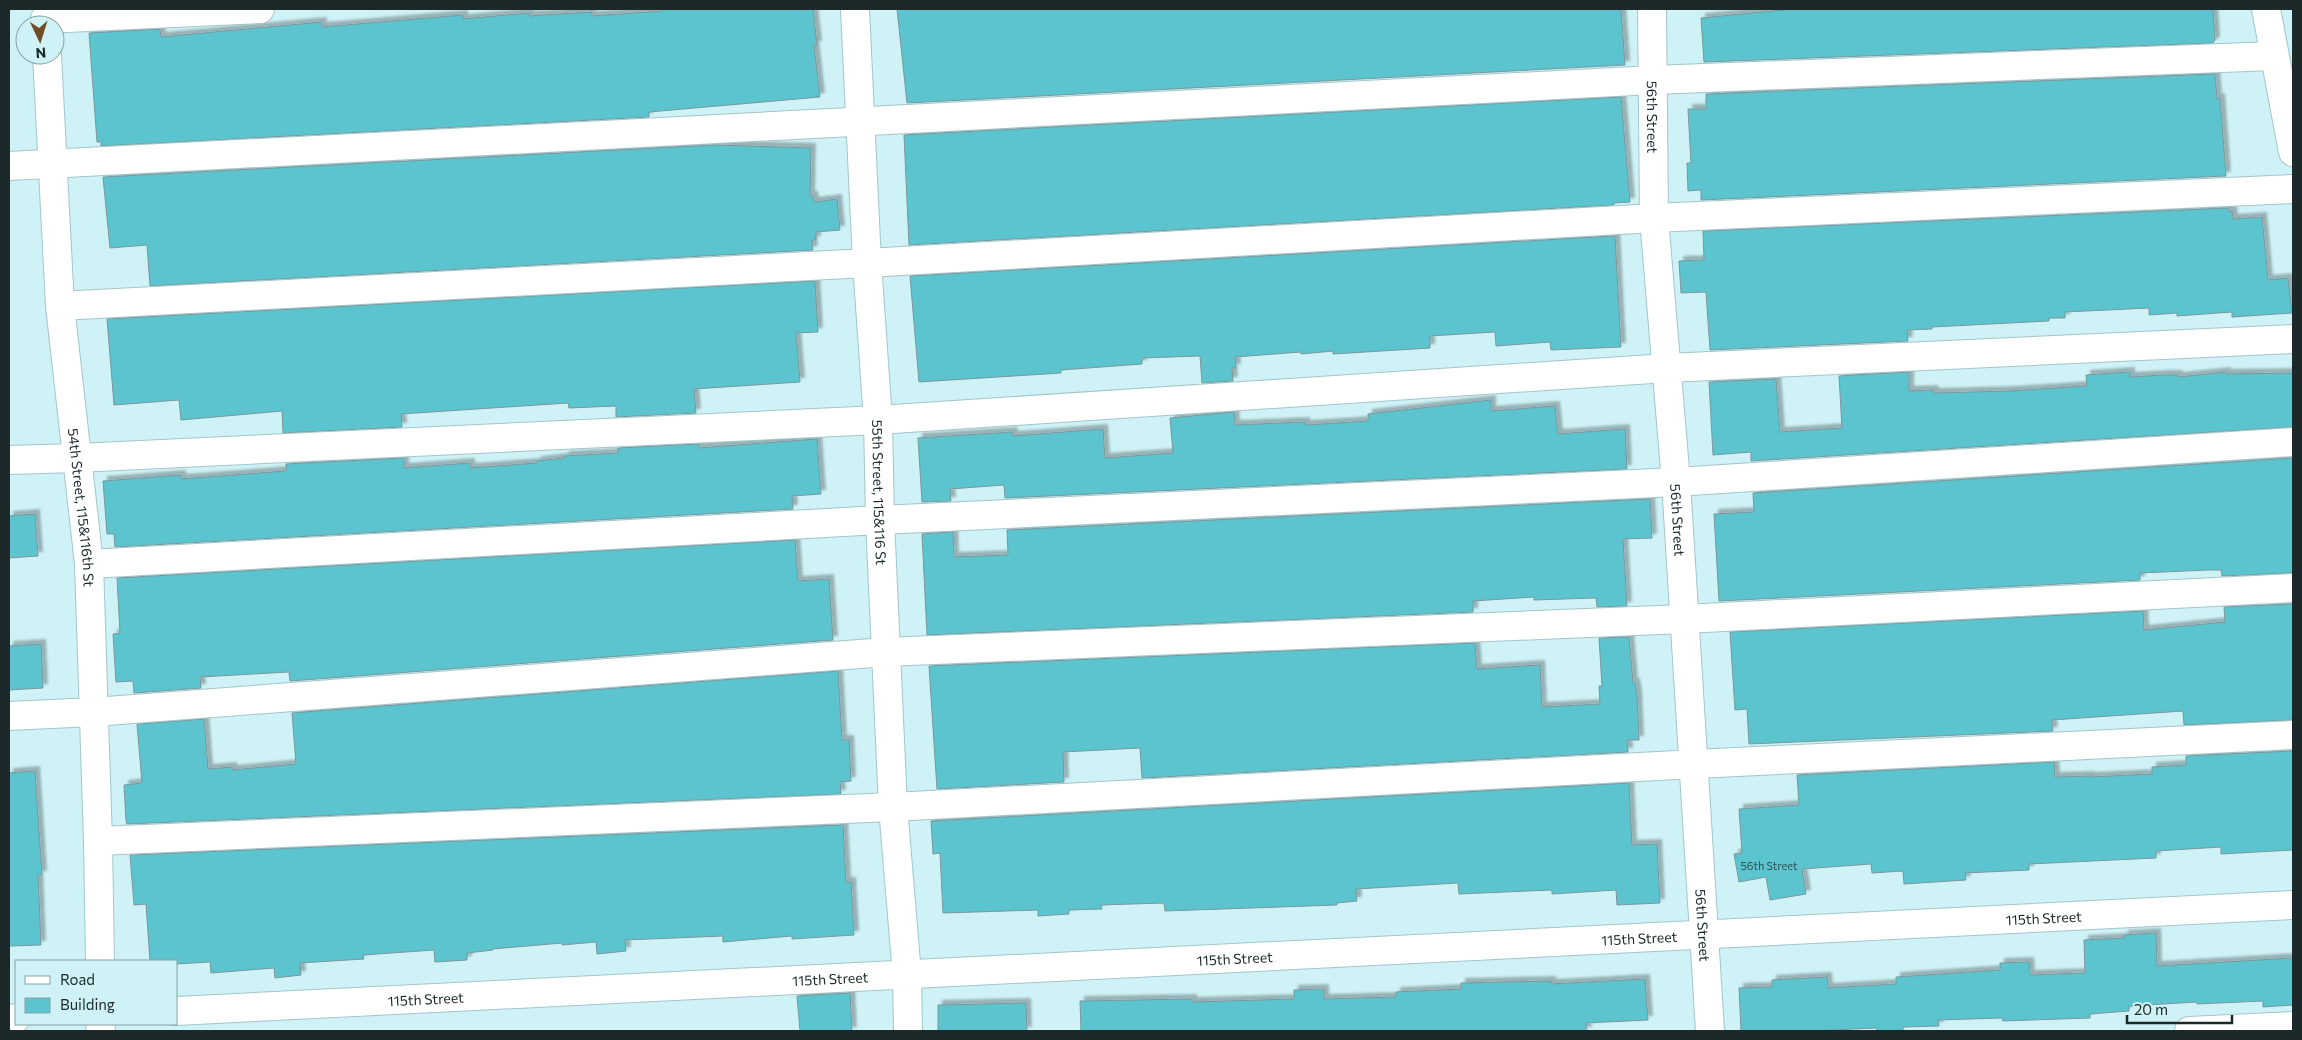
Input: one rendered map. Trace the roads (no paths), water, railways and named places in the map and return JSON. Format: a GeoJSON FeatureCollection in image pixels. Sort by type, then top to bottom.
{"type":"FeatureCollection","features":[{"type":"Feature","properties":{"kind":"street"},"geometry":{"type":"LineString","coordinates":[[65,16],[260,9]]}},
{"type":"Feature","properties":{"kind":"street","name":"55th Street, 115&116 St"},"geometry":{"type":"LineString","coordinates":[[855,9],[867,263],[878,420],[880,520],[893,807],[907,975],[908,1031]]}},
{"type":"Feature","properties":{"kind":"street","name":"56th Street"},"geometry":{"type":"LineString","coordinates":[[1652,9],[1654,218],[1676,482],[1706,936],[1710,1031]]}},
{"type":"Feature","properties":{"kind":"street"},"geometry":{"type":"LineString","coordinates":[[2266,9],[2293,152]]}},
{"type":"Feature","properties":{"kind":"street"},"geometry":{"type":"LineString","coordinates":[[9,166],[1652,80],[2274,56]]}},
{"type":"Feature","properties":{"kind":"street","name":"54th Street, 115&116th St"},"geometry":{"type":"LineString","coordinates":[[48,65],[60,306],[89,564],[100,960]]}},
{"type":"Feature","properties":{"kind":"street"},"geometry":{"type":"LineString","coordinates":[[60,306],[867,263],[1654,218],[2293,189]]}},
{"type":"Feature","properties":{"kind":"street"},"geometry":{"type":"LineString","coordinates":[[9,460],[878,420],[1667,368],[2293,339]]}},
{"type":"Feature","properties":{"kind":"street"},"geometry":{"type":"LineString","coordinates":[[89,564],[880,520],[1676,482],[2293,442]]}},
{"type":"Feature","properties":{"kind":"street"},"geometry":{"type":"LineString","coordinates":[[9,716],[94,712],[886,652],[1684,619],[2293,588]]}},
{"type":"Feature","properties":{"kind":"street"},"geometry":{"type":"LineString","coordinates":[[98,842],[893,807],[1695,764],[2293,735]]}},
{"type":"Feature","properties":{"kind":"street","name":"115th Street"},"geometry":{"type":"LineString","coordinates":[[178,1011],[1706,936],[2293,905]]}},
{"type":"Feature","properties":{"kind":"street"},"geometry":{"type":"LineString","coordinates":[[2189,1031],[2293,1026]]}}]}
